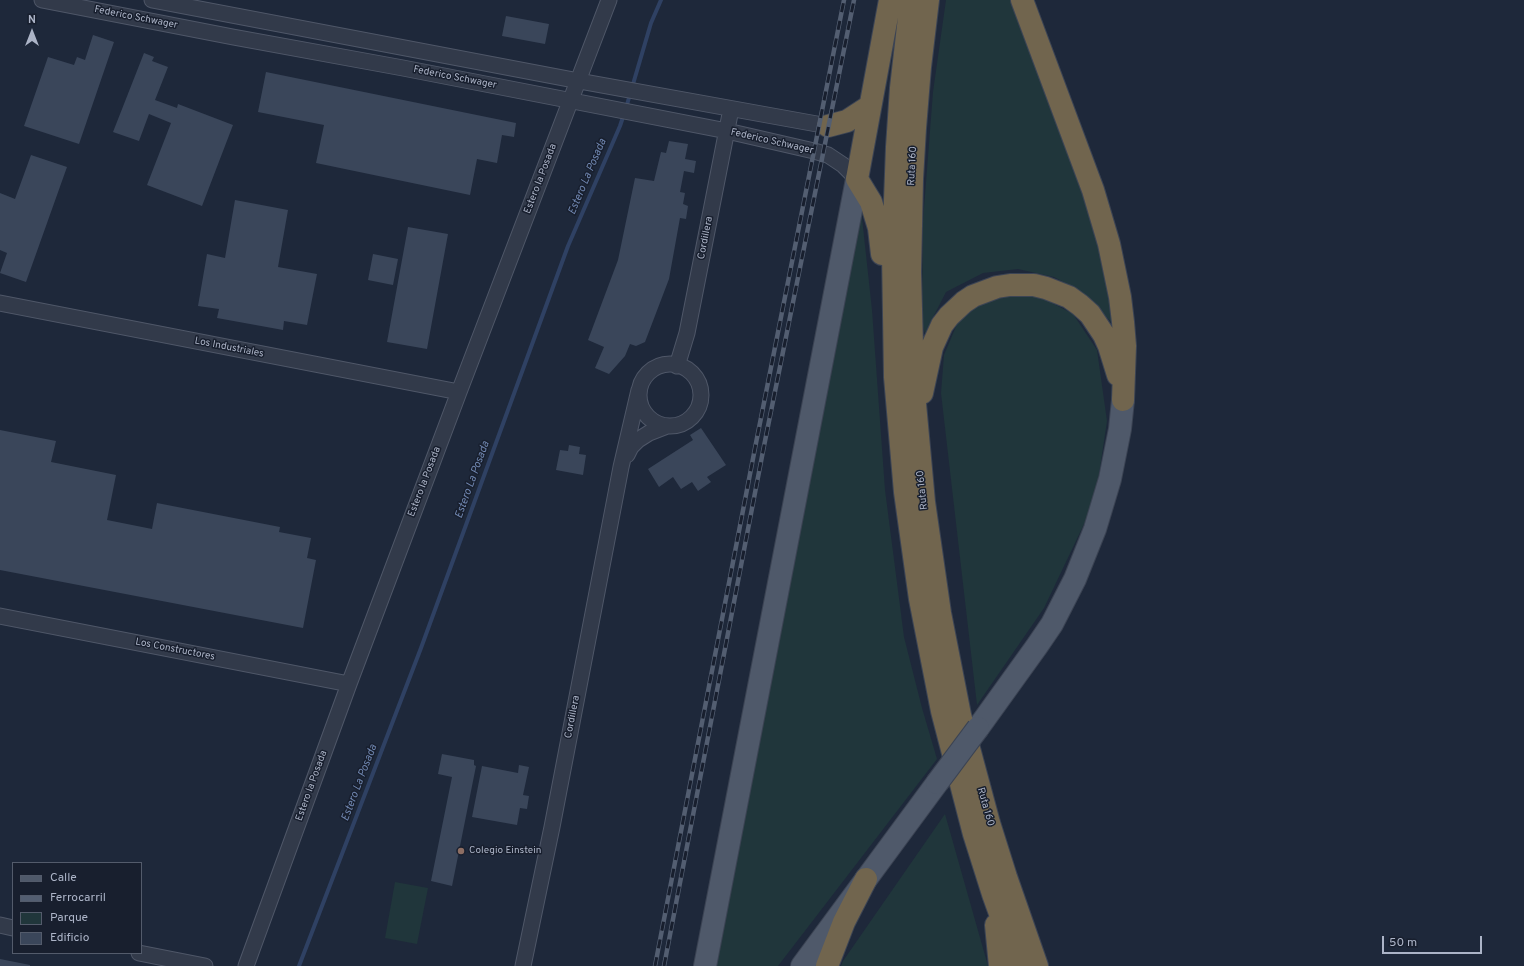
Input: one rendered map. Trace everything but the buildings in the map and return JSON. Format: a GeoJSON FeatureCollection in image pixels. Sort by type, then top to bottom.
{"type":"FeatureCollection","features":[{"type":"Feature","properties":{"kind":"highway"},"geometry":{"type":"LineString","coordinates":[[890,0],[857,179],[876,215],[885,277],[893,315]]}},
{"type":"Feature","properties":{"kind":"highway","name":"Ruta 160"},"geometry":{"type":"LineString","coordinates":[[911,0],[901,88],[893,223],[893,315],[899,441],[911,543],[939,697],[957,772],[993,894],[1019,966]]}},
{"type":"Feature","properties":{"kind":"highway","name":"Ruta 160"},"geometry":{"type":"LineString","coordinates":[[928,0],[915,128],[911,224],[911,330],[917,435],[924,502],[940,613],[960,715],[994,837],[1017,910],[1037,966]]}},
{"type":"Feature","properties":{"kind":"highway"},"geometry":{"type":"LineString","coordinates":[[1022,0],[1093,190],[1109,244],[1120,297],[1123,322],[1123,400]]}},
{"type":"Feature","properties":{"kind":"highway"},"geometry":{"type":"LineString","coordinates":[[828,126],[848,121],[870,106]]}},
{"type":"Feature","properties":{"kind":"highway"},"geometry":{"type":"LineString","coordinates":[[917,435],[923,388],[932,347],[936,336],[949,316],[964,302],[985,291],[997,287],[1010,285],[1034,285],[1058,292],[1069,297],[1080,305],[1098,325],[1109,346],[1123,400]]}},
{"type":"Feature","properties":{"kind":"highway"},"geometry":{"type":"LineString","coordinates":[[827,966],[844,922],[866,879]]}},
{"type":"Feature","properties":{"kind":"highway"},"geometry":{"type":"LineString","coordinates":[[993,894],[1000,966]]}},
{"type":"Feature","properties":{"kind":"main road"},"geometry":{"type":"LineString","coordinates":[[704,966],[857,179]]}},
{"type":"Feature","properties":{"kind":"main road"},"geometry":{"type":"LineString","coordinates":[[802,966],[1038,646],[1052,624],[1075,579],[1095,529],[1108,485],[1120,429],[1123,400]]}},
{"type":"Feature","properties":{"kind":"street","name":"Federico Schwager"},"geometry":{"type":"LineString","coordinates":[[42,0],[65,2],[233,37],[644,114],[814,151],[828,155],[843,165],[857,179]]}},
{"type":"Feature","properties":{"kind":"street","name":"Federico Schwager"},"geometry":{"type":"LineString","coordinates":[[152,0],[579,82],[828,126]]}},
{"type":"Feature","properties":{"kind":"street","name":"Estero la Posada"},"geometry":{"type":"LineString","coordinates":[[246,966],[349,684],[609,0]]}},
{"type":"Feature","properties":{"kind":"street"},"geometry":{"type":"LineString","coordinates":[[233,37],[239,16]]}},
{"type":"Feature","properties":{"kind":"street"},"geometry":{"type":"LineString","coordinates":[[403,68],[408,48]]}},
{"type":"Feature","properties":{"kind":"street","name":"Cordillera"},"geometry":{"type":"LineString","coordinates":[[677,366],[688,333],[731,109]]}},
{"type":"Feature","properties":{"kind":"street","name":"Los Industriales"},"geometry":{"type":"LineString","coordinates":[[0,303],[459,392]]}},
{"type":"Feature","properties":{"kind":"street","name":"Cordillera"},"geometry":{"type":"LineString","coordinates":[[523,966],[555,812],[621,467],[639,390],[642,380],[649,372],[658,367],[667,365],[677,366],[687,370],[694,376],[699,385],[699,405],[694,414],[687,421],[649,433],[638,440],[631,447],[621,467]]}},
{"type":"Feature","properties":{"kind":"street"},"geometry":{"type":"LineString","coordinates":[[639,390],[639,400],[642,410],[648,418],[657,424],[668,426]]}},
{"type":"Feature","properties":{"kind":"street","name":"Los Constructores"},"geometry":{"type":"LineString","coordinates":[[0,616],[349,684]]}},
{"type":"Feature","properties":{"kind":"street"},"geometry":{"type":"LineString","coordinates":[[0,925],[12,928]]}},
{"type":"Feature","properties":{"kind":"street"},"geometry":{"type":"LineString","coordinates":[[142,953],[205,966]]}},
{"type":"Feature","properties":{"kind":"green space"},"geometry":{"type":"Polygon","coordinates":[[[946,0],[1011,0],[1075,165],[1107,271],[1115,326],[1082,292],[1054,277],[1018,269],[983,273],[946,292],[925,333],[922,324],[923,221],[933,92],[946,0]]]}},
{"type":"Feature","properties":{"kind":"green space"},"geometry":{"type":"Polygon","coordinates":[[[859,210],[862,218],[872,310],[885,490],[904,637],[937,759],[778,966],[715,966],[859,210]]]}},
{"type":"Feature","properties":{"kind":"green space"},"geometry":{"type":"Polygon","coordinates":[[[1009,296],[1039,296],[1073,314],[1097,350],[1107,421],[1095,501],[1044,608],[977,705],[941,393],[944,355],[960,317],[973,304],[1009,296]]]}},
{"type":"Feature","properties":{"kind":"green space"},"geometry":{"type":"Polygon","coordinates":[[[945,814],[988,966],[841,966],[843,961],[945,814]]]}},
{"type":"Feature","properties":{"kind":"green space"},"geometry":{"type":"Polygon","coordinates":[[[395,882],[428,888],[417,944],[385,938],[395,882]]]}},
{"type":"Feature","properties":{"kind":"waterway","name":"Estero La Posada"},"geometry":{"type":"LineString","coordinates":[[626,108],[651,23],[661,0]]}},
{"type":"Feature","properties":{"kind":"waterway","name":"Estero La Posada"},"geometry":{"type":"LineString","coordinates":[[299,966],[421,648],[568,246],[624,114]]}},
{"type":"Feature","properties":{"kind":"railway"},"geometry":{"type":"LineString","coordinates":[[655,966],[756,443],[844,0]]}},
{"type":"Feature","properties":{"kind":"railway"},"geometry":{"type":"LineString","coordinates":[[664,966],[764,446],[854,0]]}},
{"type":"Feature","properties":{"kind":"place","name":"Colegio Einstein"},"geometry":{"type":"Point","coordinates":[461,851]}}]}
